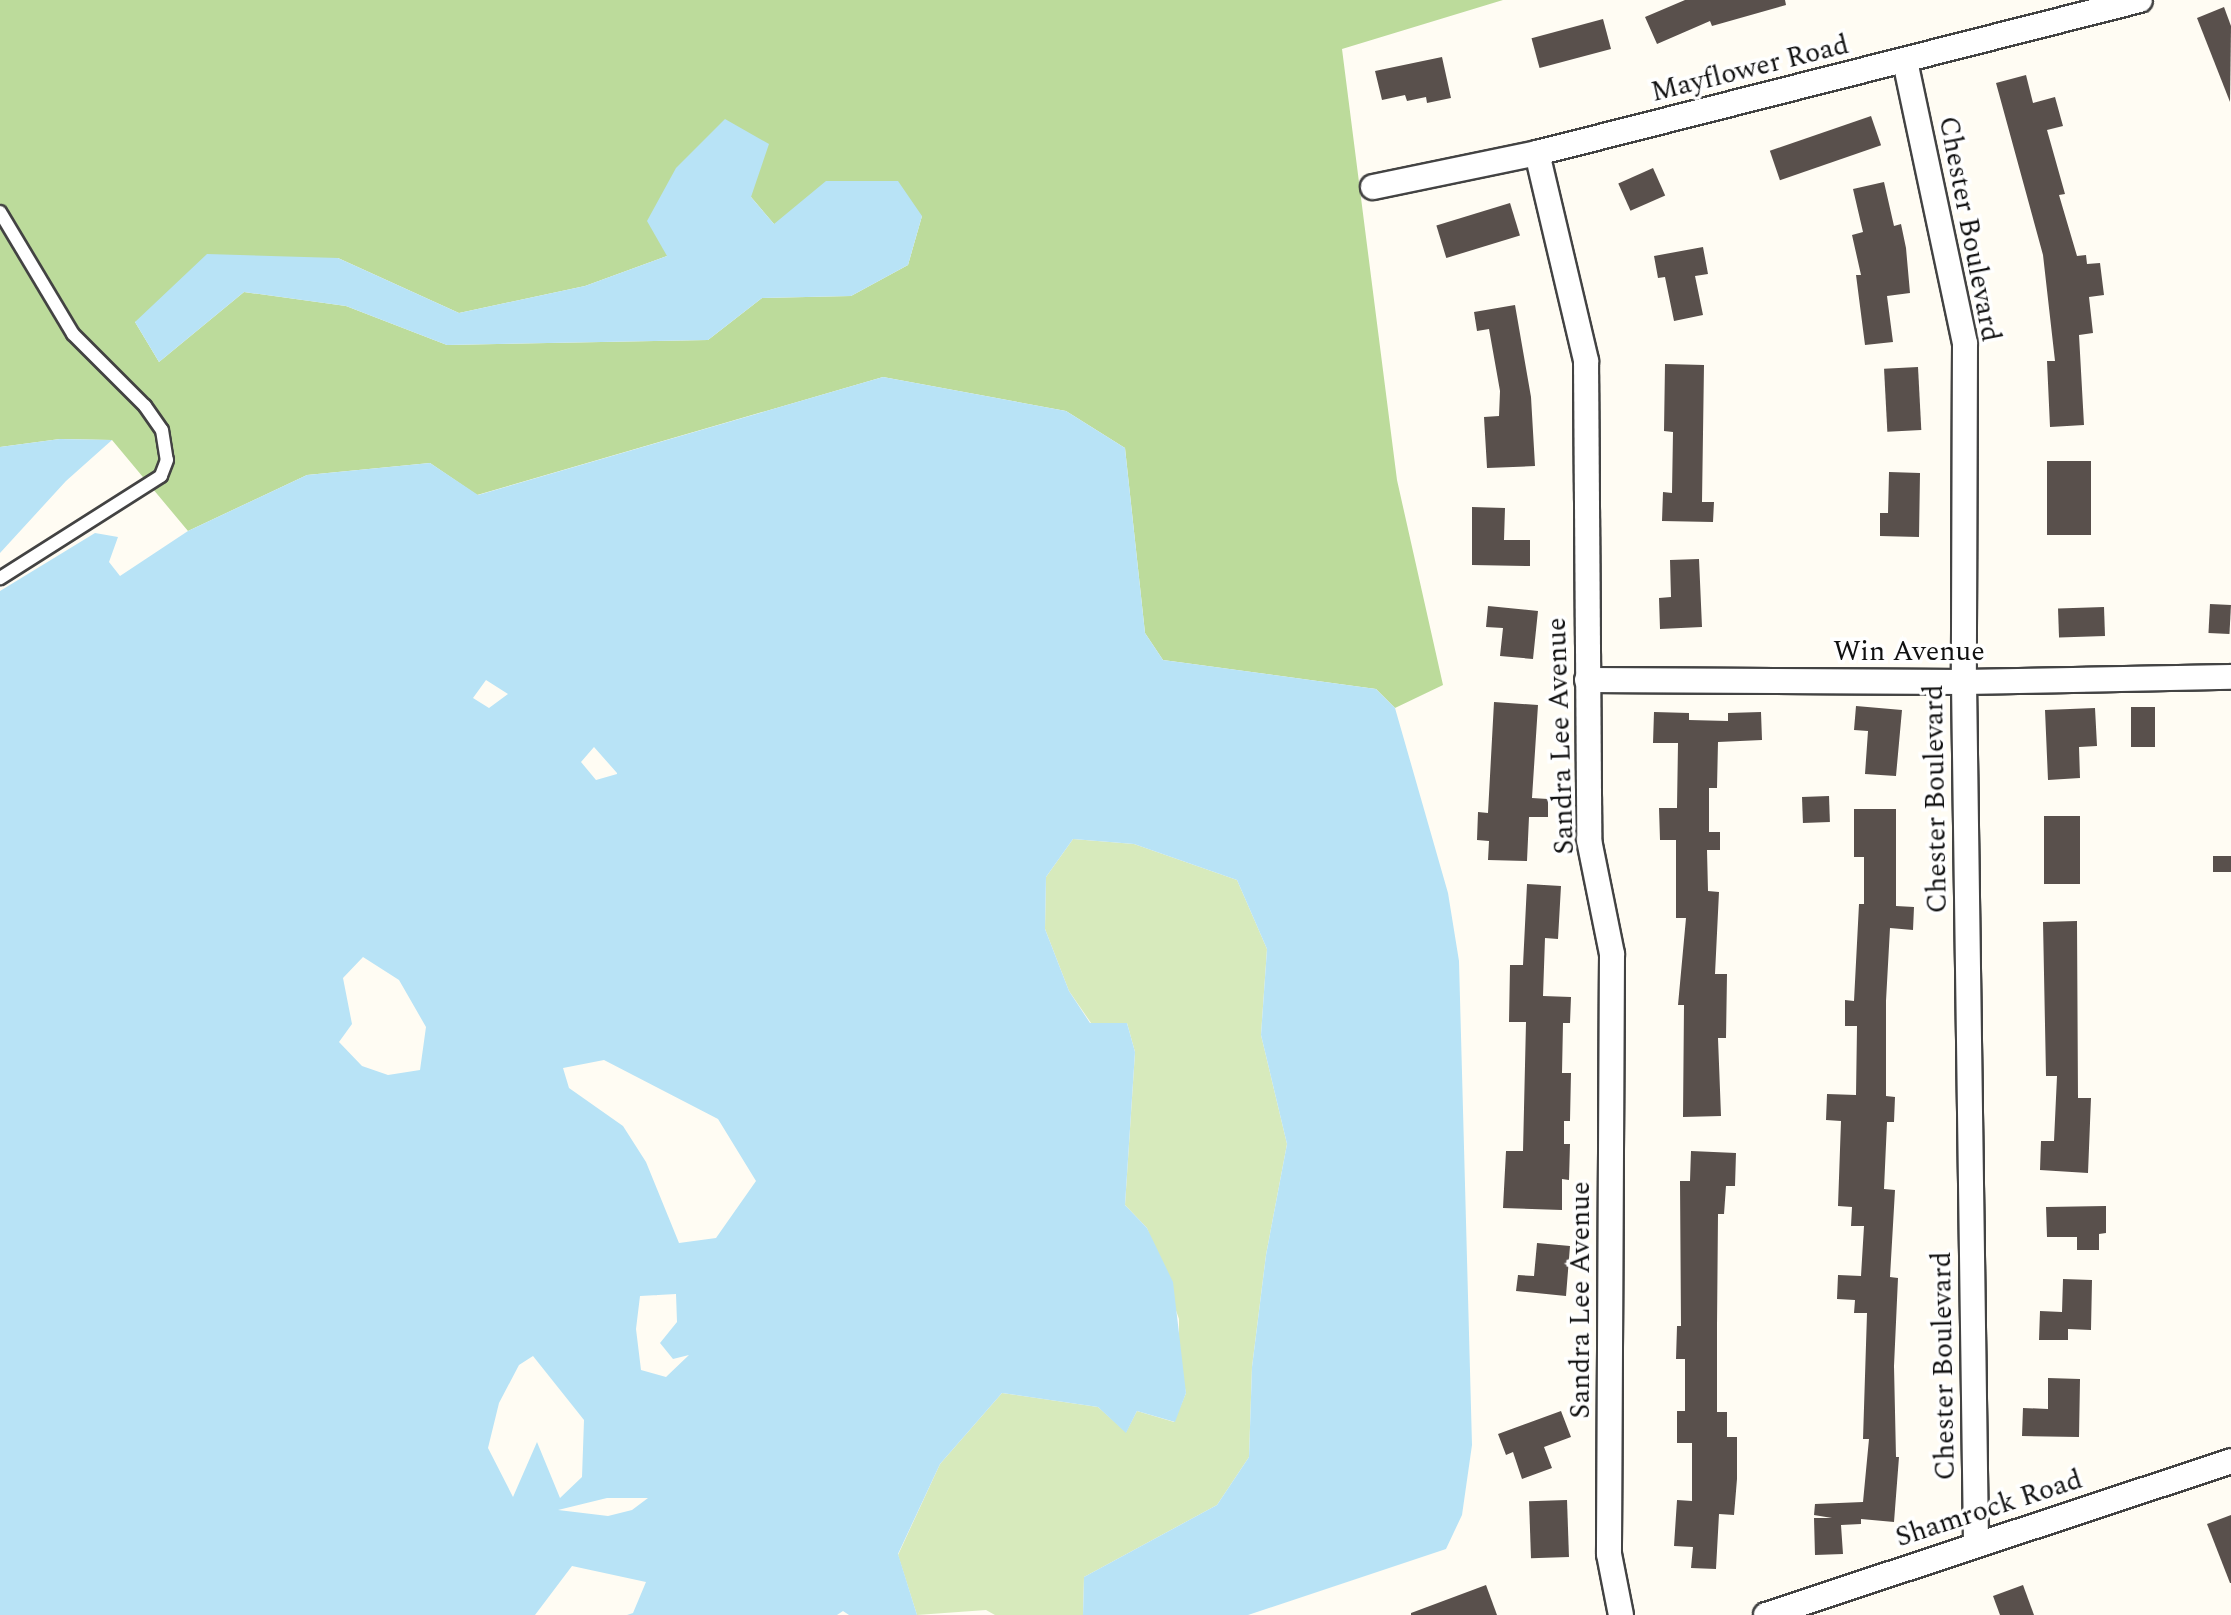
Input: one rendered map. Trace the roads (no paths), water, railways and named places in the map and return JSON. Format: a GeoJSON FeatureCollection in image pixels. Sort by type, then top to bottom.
{"type":"FeatureCollection","features":[{"type":"Feature","properties":{"kind":"street","name":"Mayflower Road"},"geometry":{"type":"LineString","coordinates":[[1373,187],[1537,153],[2140,0]]}},
{"type":"Feature","properties":{"kind":"street","name":"Chester Boulevard"},"geometry":{"type":"LineString","coordinates":[[1905,61],[1965,343],[1964,682],[1976,1543]]}},
{"type":"Feature","properties":{"kind":"street","name":"Sandra Lee Avenue"},"geometry":{"type":"LineString","coordinates":[[1537,153],[1586,360],[1588,840],[1612,954],[1609,1554],[1621,1615]]}},
{"type":"Feature","properties":{"kind":"street","name":"Win Avenue"},"geometry":{"type":"LineString","coordinates":[[1587,680],[1964,682],[2231,677]]}},
{"type":"Feature","properties":{"kind":"street","name":"Shamrock Road"},"geometry":{"type":"LineString","coordinates":[[1766,1615],[1976,1543],[2231,1461]]}},
{"type":"Feature","properties":{"kind":"lane"},"geometry":{"type":"LineString","coordinates":[[0,212],[73,334],[145,405],[162,430],[167,460],[161,476],[0,578]]}},
{"type":"Feature","properties":{"kind":"water"},"geometry":{"type":"Polygon","coordinates":[[[725,119],[769,144],[751,197],[774,224],[826,181],[898,181],[922,216],[908,265],[851,296],[762,298],[708,340],[447,345],[346,306],[244,292],[159,362],[135,322],[207,254],[338,258],[459,313],[585,286],[667,256],[647,221],[676,168],[725,119]]]}},
{"type":"Feature","properties":{"kind":"water"},"geometry":{"type":"Polygon","coordinates":[[[883,377],[1066,411],[1125,448],[1145,633],[1163,660],[1376,689],[1395,708],[1448,893],[1459,961],[1472,1445],[1462,1515],[1446,1549],[1248,1615],[1083,1615],[1084,1577],[1217,1505],[1249,1457],[1252,1367],[1266,1255],[1287,1144],[1261,1035],[1267,949],[1237,880],[1134,844],[1073,839],[1046,877],[1045,929],[1069,991],[1090,1023],[1127,1023],[1135,1052],[1125,1205],[1147,1228],[1173,1282],[1186,1393],[1175,1422],[1137,1411],[1126,1433],[1098,1407],[1002,1393],[940,1464],[898,1554],[917,1615],[849,1615],[843,1611],[837,1615],[627,1615],[633,1613],[646,1582],[572,1566],[535,1615],[0,1615],[0,591],[95,533],[118,537],[109,562],[120,576],[188,531],[307,475],[430,463],[478,495],[883,377]],[[486,680],[473,698],[489,708],[508,694],[486,680]],[[594,747],[581,762],[596,780],[617,773],[594,747]],[[363,957],[343,978],[352,1024],[339,1042],[362,1066],[388,1075],[420,1070],[426,1027],[399,980],[363,957]],[[604,1060],[563,1068],[569,1088],[623,1126],[646,1162],[679,1243],[716,1238],[756,1181],[718,1119],[604,1060]],[[676,1294],[640,1296],[636,1329],[641,1370],[666,1377],[689,1355],[673,1359],[660,1343],[677,1322],[676,1294]],[[533,1356],[519,1365],[499,1403],[488,1448],[513,1497],[537,1442],[560,1498],[582,1477],[584,1420],[533,1356]],[[607,1498],[558,1510],[608,1516],[632,1510],[648,1498],[607,1498]]]}},
{"type":"Feature","properties":{"kind":"water"},"geometry":{"type":"Polygon","coordinates":[[[60,439],[112,440],[66,481],[0,553],[0,447],[60,439]]]}}]}
